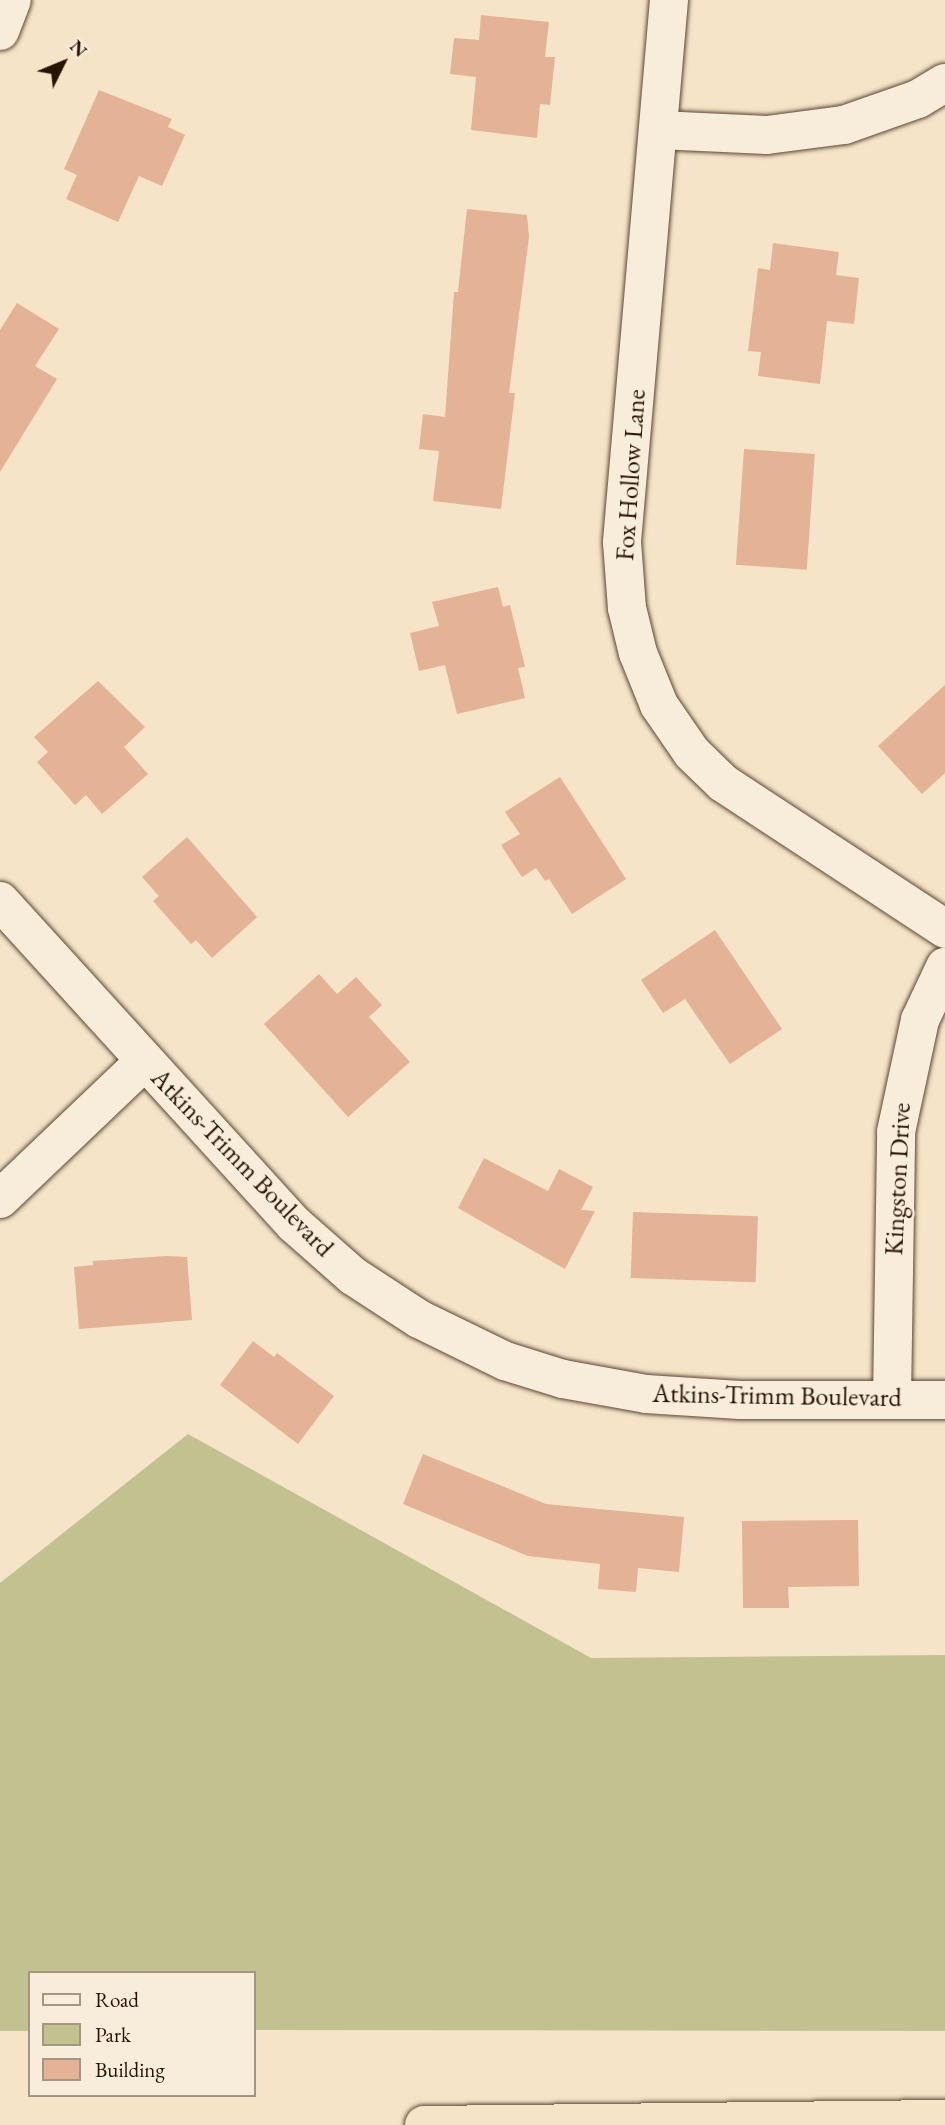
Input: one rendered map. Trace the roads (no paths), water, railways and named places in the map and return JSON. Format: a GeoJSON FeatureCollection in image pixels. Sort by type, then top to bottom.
{"type":"FeatureCollection","features":[{"type":"Feature","properties":{"kind":"highway"},"geometry":{"type":"LineString","coordinates":[[424,2125],[945,2119]]}},
{"type":"Feature","properties":{"kind":"street"},"geometry":{"type":"LineString","coordinates":[[0,31],[12,0]]}},
{"type":"Feature","properties":{"kind":"street","name":"Fox Hollow Lane"},"geometry":{"type":"LineString","coordinates":[[669,0],[622,542],[627,608],[638,653],[659,705],[692,752],[723,783],[945,929]]}},
{"type":"Feature","properties":{"kind":"street"},"geometry":{"type":"LineString","coordinates":[[658,130],[767,135],[844,125],[918,99],[945,83]]}},
{"type":"Feature","properties":{"kind":"street","name":"Atkins-Trimm Boulevard"},"geometry":{"type":"LineString","coordinates":[[0,901],[294,1224],[353,1276],[419,1319],[505,1361],[563,1378],[646,1394],[740,1400],[945,1400]]}},
{"type":"Feature","properties":{"kind":"street","name":"Kingston Drive"},"geometry":{"type":"LineString","coordinates":[[892,1399],[896,1132],[920,1020],[945,967]]}},
{"type":"Feature","properties":{"kind":"street"},"geometry":{"type":"LineString","coordinates":[[0,1199],[145,1061]]}}]}
